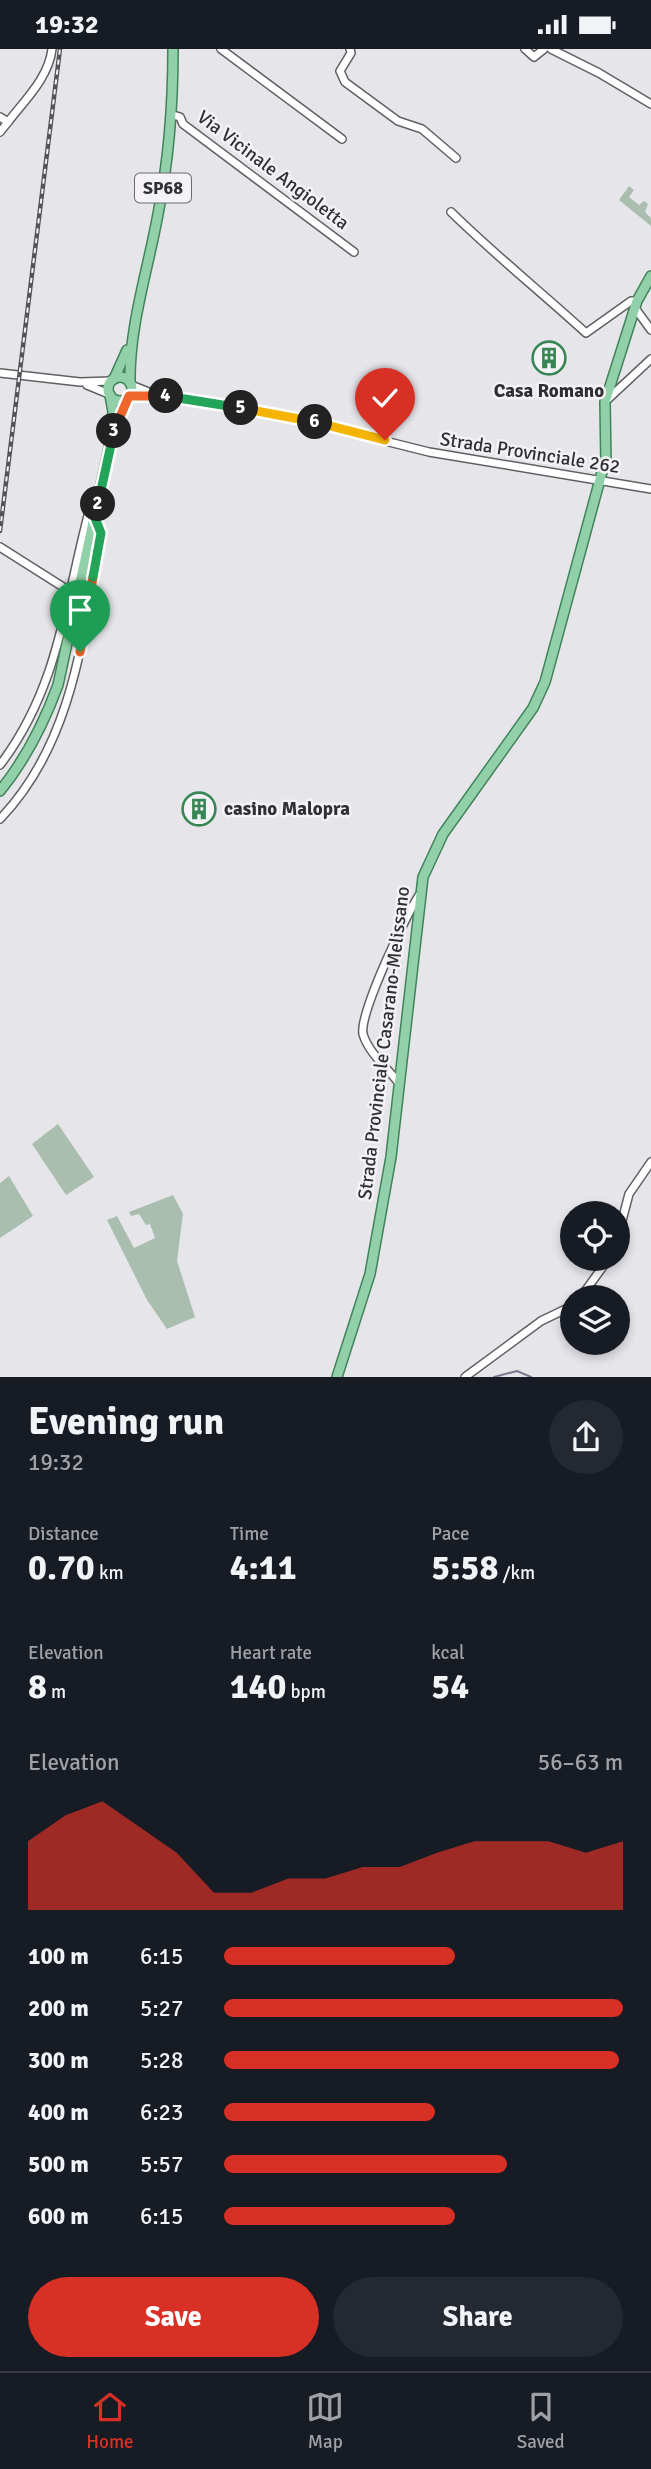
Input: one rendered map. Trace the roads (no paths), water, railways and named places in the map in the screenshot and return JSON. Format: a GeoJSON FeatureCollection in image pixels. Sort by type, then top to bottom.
{"type":"FeatureCollection","features":[{"type":"Feature","properties":{"kind":"main road","name":"SP68"},"geometry":{"type":"LineString","coordinates":[[0,791],[28,751],[58,685],[109,447],[113,412],[110,394],[113,380],[125,359],[135,325],[159,212],[173,115],[173,49]]}},
{"type":"Feature","properties":{"kind":"main road","name":"Strada Provinciale Casarano-Melissano"},"geometry":{"type":"LineString","coordinates":[[337,1377],[370,1273],[391,1157],[422,877],[443,834],[533,708],[541,690],[601,481],[605,475],[605,403],[636,305],[651,276]]}},
{"type":"Feature","properties":{"kind":"main road","name":"SP68"},"geometry":{"type":"LineString","coordinates":[[109,447],[129,397],[135,325]]}},
{"type":"Feature","properties":{"kind":"main road"},"geometry":{"type":"LineString","coordinates":[[113,380],[121,377],[131,384]]}},
{"type":"Feature","properties":{"kind":"main road"},"geometry":{"type":"LineString","coordinates":[[110,394],[118,401],[129,397]]}},
{"type":"Feature","properties":{"kind":"street"},"geometry":{"type":"LineString","coordinates":[[0,132],[42,78],[51,61],[52,49]]}},
{"type":"Feature","properties":{"kind":"street"},"geometry":{"type":"LineString","coordinates":[[221,49],[342,139]]}},
{"type":"Feature","properties":{"kind":"street"},"geometry":{"type":"LineString","coordinates":[[350,49],[351,53],[340,71],[345,82],[398,121],[422,129],[456,158]]}},
{"type":"Feature","properties":{"kind":"street"},"geometry":{"type":"LineString","coordinates":[[525,49],[534,57],[544,49]]}},
{"type":"Feature","properties":{"kind":"street"},"geometry":{"type":"LineString","coordinates":[[551,49],[599,73],[651,104]]}},
{"type":"Feature","properties":{"kind":"street","name":"Via Vicinale Angioletta"},"geometry":{"type":"LineString","coordinates":[[173,115],[180,117],[183,124],[354,252]]}},
{"type":"Feature","properties":{"kind":"street"},"geometry":{"type":"LineString","coordinates":[[0,117],[8,122]]}},
{"type":"Feature","properties":{"kind":"street"},"geometry":{"type":"LineString","coordinates":[[451,212],[506,266],[520,273],[586,333],[631,301],[651,330]]}},
{"type":"Feature","properties":{"kind":"street"},"geometry":{"type":"LineString","coordinates":[[605,403],[651,359]]}},
{"type":"Feature","properties":{"kind":"street"},"geometry":{"type":"LineString","coordinates":[[0,373],[80,382],[113,380]]}},
{"type":"Feature","properties":{"kind":"street"},"geometry":{"type":"LineString","coordinates":[[80,382],[110,394]]}},
{"type":"Feature","properties":{"kind":"street"},"geometry":{"type":"LineString","coordinates":[[131,384],[159,395]]}},
{"type":"Feature","properties":{"kind":"street"},"geometry":{"type":"LineString","coordinates":[[129,397],[159,395]]}},
{"type":"Feature","properties":{"kind":"street","name":"Strada Provinciale 262"},"geometry":{"type":"LineString","coordinates":[[159,395],[285,416],[429,452],[651,489]]}},
{"type":"Feature","properties":{"kind":"street"},"geometry":{"type":"LineString","coordinates":[[0,765],[23,735],[43,692],[71,591],[90,508],[98,501]]}},
{"type":"Feature","properties":{"kind":"street"},"geometry":{"type":"LineString","coordinates":[[0,819],[42,764],[60,726],[80,652],[101,533],[95,518]]}},
{"type":"Feature","properties":{"kind":"street"},"geometry":{"type":"LineString","coordinates":[[0,547],[71,591]]}},
{"type":"Feature","properties":{"kind":"street"},"geometry":{"type":"LineString","coordinates":[[398,1082],[370,1048],[362,1024],[375,987],[421,894]]}},
{"type":"Feature","properties":{"kind":"street"},"geometry":{"type":"LineString","coordinates":[[627,1201],[629,1194],[651,1163]]}},
{"type":"Feature","properties":{"kind":"street"},"geometry":{"type":"LineString","coordinates":[[465,1377],[541,1321],[560,1312]]}},
{"type":"Feature","properties":{"kind":"waterway"},"geometry":{"type":"LineString","coordinates":[[494,1377],[517,1371],[531,1377]]}},
{"type":"Feature","properties":{"kind":"railway"},"geometry":{"type":"LineString","coordinates":[[0,531],[60,49]]}},
{"type":"Feature","properties":{"kind":"place","name":"Casa Romano"},"geometry":{"type":"Point","coordinates":[549,358]}},
{"type":"Feature","properties":{"kind":"place","name":"casino Malopra"},"geometry":{"type":"Point","coordinates":[199,809]}}]}
